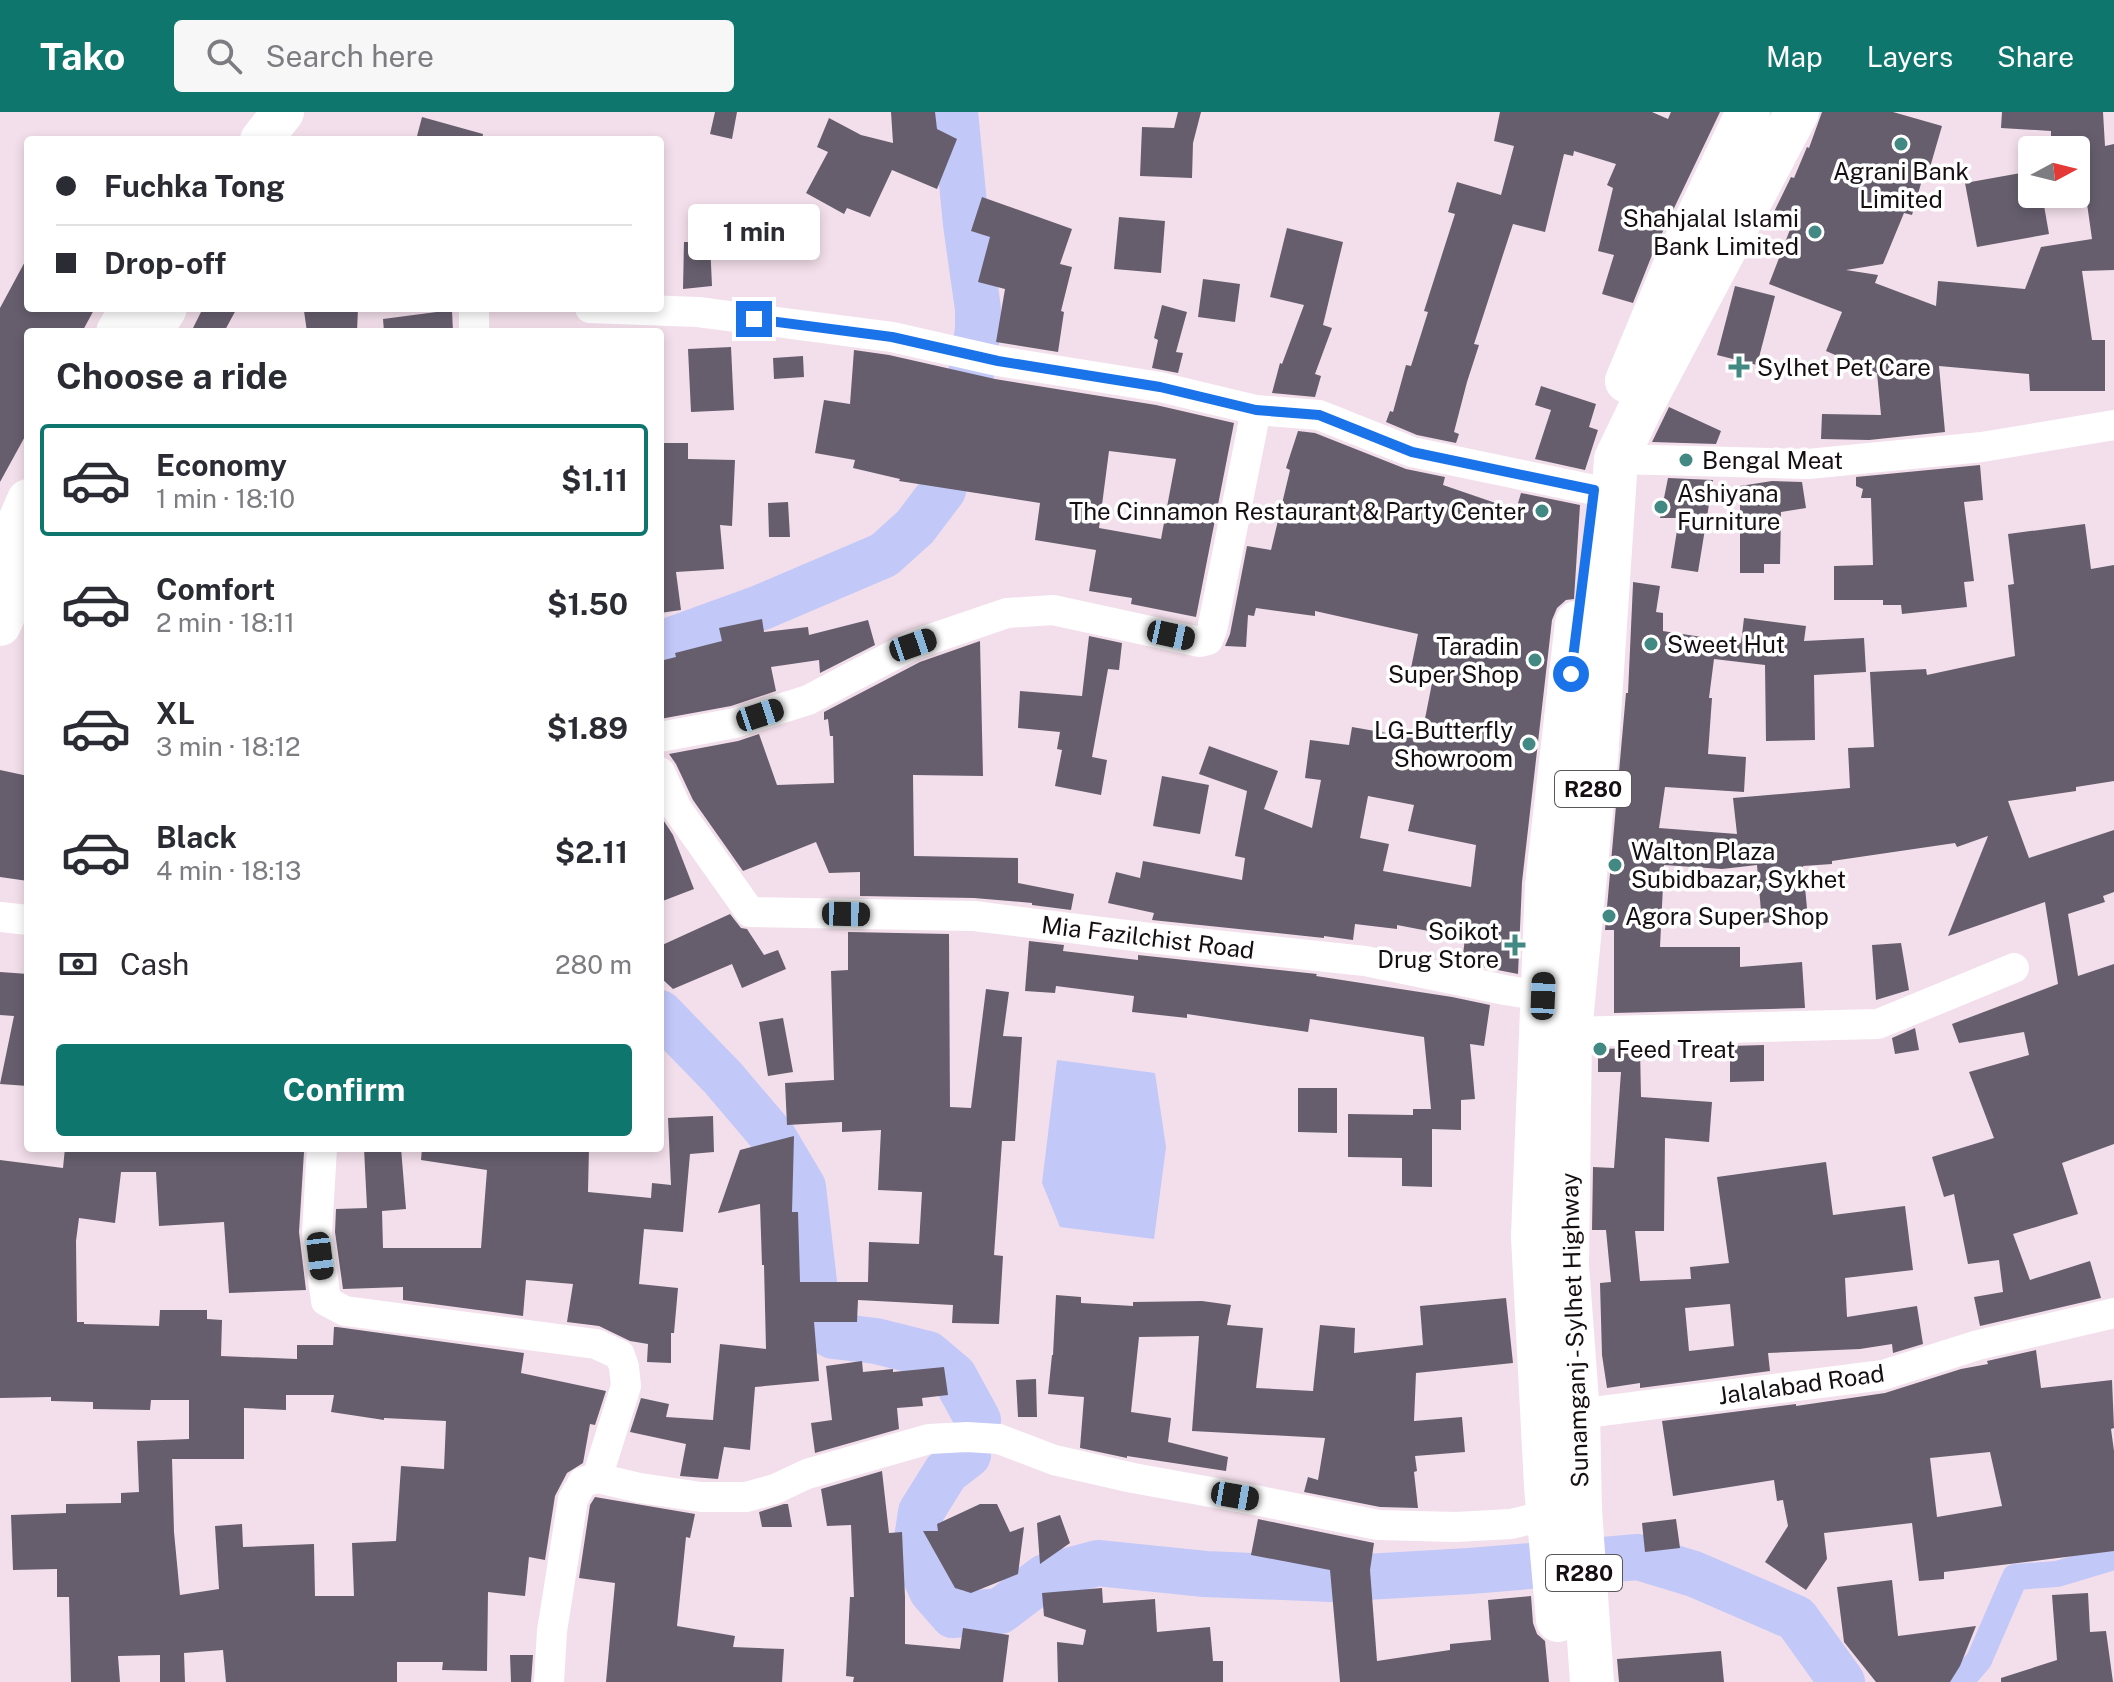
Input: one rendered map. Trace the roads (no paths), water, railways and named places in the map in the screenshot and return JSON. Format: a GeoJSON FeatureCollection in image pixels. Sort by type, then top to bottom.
{"type":"FeatureCollection","features":[{"type":"Feature","properties":{"kind":"main road"},"geometry":{"type":"LineString","coordinates":[[237,136],[252,112]]}},
{"type":"Feature","properties":{"kind":"main road"},"geometry":{"type":"LineString","coordinates":[[264,136],[283,112]]}},
{"type":"Feature","properties":{"kind":"main road","name":"Sunamganj - Sylhet Highway"},"geometry":{"type":"LineString","coordinates":[[1592,1682],[1575,1638],[1533,1236],[1547,885],[1617,404],[1677,261],[1748,112]]}},
{"type":"Feature","properties":{"kind":"main road","name":"Sunamganj - Sylhet Highway"},"geometry":{"type":"LineString","coordinates":[[1564,1513],[1578,1414],[1567,1265],[1570,1032],[1596,760],[1605,474],[1797,112]]}},
{"type":"Feature","properties":{"kind":"main road"},"geometry":{"type":"LineString","coordinates":[[0,564],[24,509]]}},
{"type":"Feature","properties":{"kind":"main road"},"geometry":{"type":"LineString","coordinates":[[0,625],[24,570]]}},
{"type":"Feature","properties":{"kind":"main road","name":"Sunamganj - Sylhet Highway"},"geometry":{"type":"LineString","coordinates":[[1563,1682],[1575,1638]]}},
{"type":"Feature","properties":{"kind":"street"},"geometry":{"type":"LineString","coordinates":[[664,311],[698,312],[892,337],[998,361],[1160,387],[1256,410],[1319,415],[1412,452],[1605,474],[1808,464],[1982,447],[2114,425]]}},
{"type":"Feature","properties":{"kind":"street"},"geometry":{"type":"LineString","coordinates":[[664,736],[735,723],[808,700],[913,645],[1007,613],[1053,610],[1200,642],[1208,640],[1256,410]]}},
{"type":"Feature","properties":{"kind":"street","name":"Mia Fazilchist Road"},"geometry":{"type":"LineString","coordinates":[[664,781],[677,809],[750,912],[974,916],[1365,961],[1543,996]]}},
{"type":"Feature","properties":{"kind":"street"},"geometry":{"type":"LineString","coordinates":[[0,917],[24,920]]}},
{"type":"Feature","properties":{"kind":"street"},"geometry":{"type":"LineString","coordinates":[[1570,1032],[1878,1024],[2014,968]]}},
{"type":"Feature","properties":{"kind":"street"},"geometry":{"type":"LineString","coordinates":[[322,1152],[317,1233],[326,1301],[345,1311],[596,1344],[620,1355],[626,1386],[597,1478]]}},
{"type":"Feature","properties":{"kind":"street","name":"Jalalabad Road"},"geometry":{"type":"LineString","coordinates":[[1578,1414],[1883,1375],[1978,1345],[2114,1313]]}},
{"type":"Feature","properties":{"kind":"street"},"geometry":{"type":"LineString","coordinates":[[549,1682],[552,1631],[573,1499],[583,1482],[597,1478],[701,1497],[746,1497],[775,1489],[807,1474],[929,1439],[967,1437],[999,1439],[1054,1460],[1133,1478],[1378,1525],[1456,1527],[1511,1524],[1564,1513]]}},
{"type":"Feature","properties":{"kind":"water"},"geometry":{"type":"Polygon","coordinates":[[[1057,1060],[1155,1073],[1166,1147],[1154,1239],[1060,1227],[1042,1183],[1057,1060]]]}},
{"type":"Feature","properties":{"kind":"waterway"},"geometry":{"type":"LineString","coordinates":[[664,643],[762,607],[884,555],[915,527],[943,490],[969,387],[978,329],[955,112]]}},
{"type":"Feature","properties":{"kind":"waterway"},"geometry":{"type":"LineString","coordinates":[[664,1017],[723,1078],[774,1138],[803,1187],[817,1308],[823,1330],[833,1336],[876,1341],[928,1354],[954,1376],[978,1420]]}},
{"type":"Feature","properties":{"kind":"waterway"},"geometry":{"type":"LineString","coordinates":[[968,1455],[946,1472],[921,1512],[915,1553],[932,1591],[953,1615],[1000,1611],[1045,1577],[1098,1563],[1205,1574],[1331,1579],[1638,1557],[1694,1574],[1796,1618],[1842,1682]]}},
{"type":"Feature","properties":{"kind":"waterway"},"geometry":{"type":"LineString","coordinates":[[1960,1682],[1979,1660],[2015,1577],[2057,1574],[2114,1557]]}},
{"type":"Feature","properties":{"kind":"place","name":"Agrani Bank Limited"},"geometry":{"type":"Point","coordinates":[1901,144]}},
{"type":"Feature","properties":{"kind":"place","name":"Shahjalal Islami Bank Limited"},"geometry":{"type":"Point","coordinates":[1815,232]}},
{"type":"Feature","properties":{"kind":"place","name":"Sylhet Pet Care"},"geometry":{"type":"Point","coordinates":[1739,367]}},
{"type":"Feature","properties":{"kind":"place","name":"Bengal Meat"},"geometry":{"type":"Point","coordinates":[1686,460]}},
{"type":"Feature","properties":{"kind":"place","name":"Ashiyana Furniture"},"geometry":{"type":"Point","coordinates":[1661,507]}},
{"type":"Feature","properties":{"kind":"place","name":"The Cinnamon Restaurant & Party Center"},"geometry":{"type":"Point","coordinates":[1542,511]}},
{"type":"Feature","properties":{"kind":"place","name":"Sweet Hut"},"geometry":{"type":"Point","coordinates":[1651,644]}},
{"type":"Feature","properties":{"kind":"place","name":"Taradin Super Shop"},"geometry":{"type":"Point","coordinates":[1535,660]}},
{"type":"Feature","properties":{"kind":"place","name":"LG-Butterfly Showroom"},"geometry":{"type":"Point","coordinates":[1529,744]}},
{"type":"Feature","properties":{"kind":"place","name":"Walton Plaza Subidbazar, Sykhet"},"geometry":{"type":"Point","coordinates":[1615,865]}},
{"type":"Feature","properties":{"kind":"place","name":"Agora Super Shop"},"geometry":{"type":"Point","coordinates":[1609,916]}},
{"type":"Feature","properties":{"kind":"place","name":"Soikot Drug Store"},"geometry":{"type":"Point","coordinates":[1515,945]}},
{"type":"Feature","properties":{"kind":"place","name":"Feed Treat"},"geometry":{"type":"Point","coordinates":[1600,1049]}}]}
